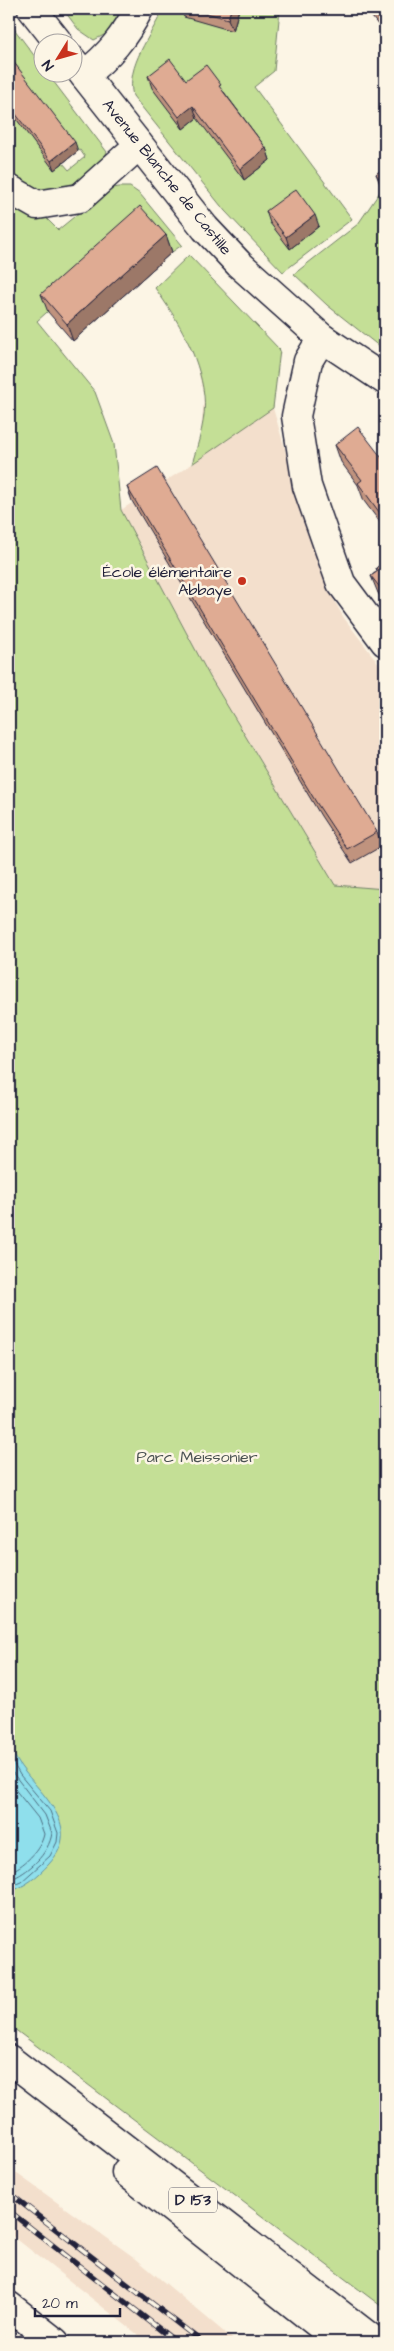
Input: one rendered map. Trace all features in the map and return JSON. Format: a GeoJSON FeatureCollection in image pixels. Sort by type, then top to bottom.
{"type":"FeatureCollection","features":[{"type":"Feature","properties":{"kind":"street"},"geometry":{"type":"LineString","coordinates":[[32,9],[50,32]]}},
{"type":"Feature","properties":{"kind":"street"},"geometry":{"type":"LineString","coordinates":[[82,66],[102,61],[125,35],[139,9]]}},
{"type":"Feature","properties":{"kind":"street","name":"Avenue Blanche de Castille"},"geometry":{"type":"LineString","coordinates":[[82,72],[205,228],[239,264],[322,338],[385,380]]}},
{"type":"Feature","properties":{"kind":"street"},"geometry":{"type":"LineString","coordinates":[[9,188],[37,205],[80,198],[139,146]]}},
{"type":"Feature","properties":{"kind":"street"},"geometry":{"type":"LineString","coordinates":[[322,338],[308,362],[296,416],[307,486],[341,584],[385,642]]}},
{"type":"Feature","properties":{"kind":"street","name":"D 153"},"geometry":{"type":"LineString","coordinates":[[9,2059],[376,2342]]}},
{"type":"Feature","properties":{"kind":"street","name":"D 153"},"geometry":{"type":"LineString","coordinates":[[9,2080],[341,2342]]}},
{"type":"Feature","properties":{"kind":"street"},"geometry":{"type":"LineString","coordinates":[[9,2306],[55,2342]]}},
{"type":"Feature","properties":{"kind":"shaded area","name":"École élémentaire Abbaye"},"geometry":{"type":"Polygon","coordinates":[[[189,255],[280,350],[273,408],[320,569],[330,593],[344,618],[385,672],[385,889],[335,885],[210,677],[121,510],[192,464],[201,435],[204,397],[196,360],[177,318],[155,288],[189,255]]]}},
{"type":"Feature","properties":{"kind":"shaded area"},"geometry":{"type":"Polygon","coordinates":[[[9,2168],[135,2258],[236,2342],[147,2342],[9,2233],[9,2168]]]}},
{"type":"Feature","properties":{"kind":"green space"},"geometry":{"type":"Polygon","coordinates":[[[63,9],[123,9],[108,33],[94,40],[78,29],[63,9]]]}},
{"type":"Feature","properties":{"kind":"green space"},"geometry":{"type":"Polygon","coordinates":[[[163,9],[187,9],[233,31],[239,9],[280,9],[274,71],[254,87],[352,219],[283,272],[225,211],[133,96],[133,73],[136,62],[163,9]]]}},
{"type":"Feature","properties":{"kind":"green space"},"geometry":{"type":"Polygon","coordinates":[[[9,22],[32,53],[32,82],[54,82],[107,152],[102,162],[69,187],[43,194],[9,177],[9,109],[54,169],[63,163],[69,170],[85,157],[80,150],[78,151],[9,62],[9,22]]]}},
{"type":"Feature","properties":{"kind":"green space","name":"Parc Meissonier"},"geometry":{"type":"Polygon","coordinates":[[[130,187],[140,194],[182,245],[172,252],[146,224],[37,321],[95,392],[114,444],[121,510],[210,677],[335,885],[385,889],[385,2309],[9,2025],[9,201],[43,215],[58,230],[108,189],[130,187]]]}},
{"type":"Feature","properties":{"kind":"green space"},"geometry":{"type":"Polygon","coordinates":[[[382,189],[385,194],[385,351],[327,305],[294,274],[358,224],[382,189]]]}},
{"type":"Feature","properties":{"kind":"green space"},"geometry":{"type":"Polygon","coordinates":[[[189,255],[280,350],[273,408],[192,464],[201,430],[205,404],[201,380],[186,338],[155,288],[189,255]]]}},
{"type":"Feature","properties":{"kind":"water"},"geometry":{"type":"Polygon","coordinates":[[[9,1746],[21,1766],[58,1816],[62,1827],[62,1839],[58,1851],[45,1869],[26,1884],[9,1892],[9,1746]]]}},
{"type":"Feature","properties":{"kind":"building"},"geometry":{"type":"Polygon","coordinates":[[[192,9],[231,9],[228,19],[192,9]]]}},
{"type":"Feature","properties":{"kind":"building"},"geometry":{"type":"Polygon","coordinates":[[[372,9],[385,9],[385,26],[372,9]]]}},
{"type":"Feature","properties":{"kind":"building"},"geometry":{"type":"Polygon","coordinates":[[[9,56],[75,142],[51,161],[9,105],[9,56]]]}},
{"type":"Feature","properties":{"kind":"building"},"geometry":{"type":"Polygon","coordinates":[[[170,59],[186,80],[206,65],[221,85],[219,86],[266,148],[240,169],[193,106],[179,117],[148,76],[170,59]]]}},
{"type":"Feature","properties":{"kind":"building"},"geometry":{"type":"Polygon","coordinates":[[[385,167],[385,186],[376,174],[385,167]]]}},
{"type":"Feature","properties":{"kind":"building"},"geometry":{"type":"Polygon","coordinates":[[[296,189],[315,215],[286,237],[266,211],[296,189]]]}},
{"type":"Feature","properties":{"kind":"building"},"geometry":{"type":"Polygon","coordinates":[[[140,206],[166,235],[67,324],[41,294],[140,206]]]}},
{"type":"Feature","properties":{"kind":"building"},"geometry":{"type":"Polygon","coordinates":[[[358,427],[385,462],[385,520],[358,483],[362,480],[335,445],[358,427]]]}},
{"type":"Feature","properties":{"kind":"building"},"geometry":{"type":"Polygon","coordinates":[[[157,468],[377,832],[347,849],[316,802],[127,487],[157,468]]]}},
{"type":"Feature","properties":{"kind":"building"},"geometry":{"type":"Polygon","coordinates":[[[385,561],[385,594],[371,576],[378,571],[376,568],[385,561]]]}},
{"type":"Feature","properties":{"kind":"railway"},"geometry":{"type":"LineString","coordinates":[[9,2193],[202,2342]]}},
{"type":"Feature","properties":{"kind":"railway"},"geometry":{"type":"LineString","coordinates":[[9,2211],[176,2342]]}},
{"type":"Feature","properties":{"kind":"place","name":"École élémentaire Abbaye"},"geometry":{"type":"Point","coordinates":[242,581]}}]}
